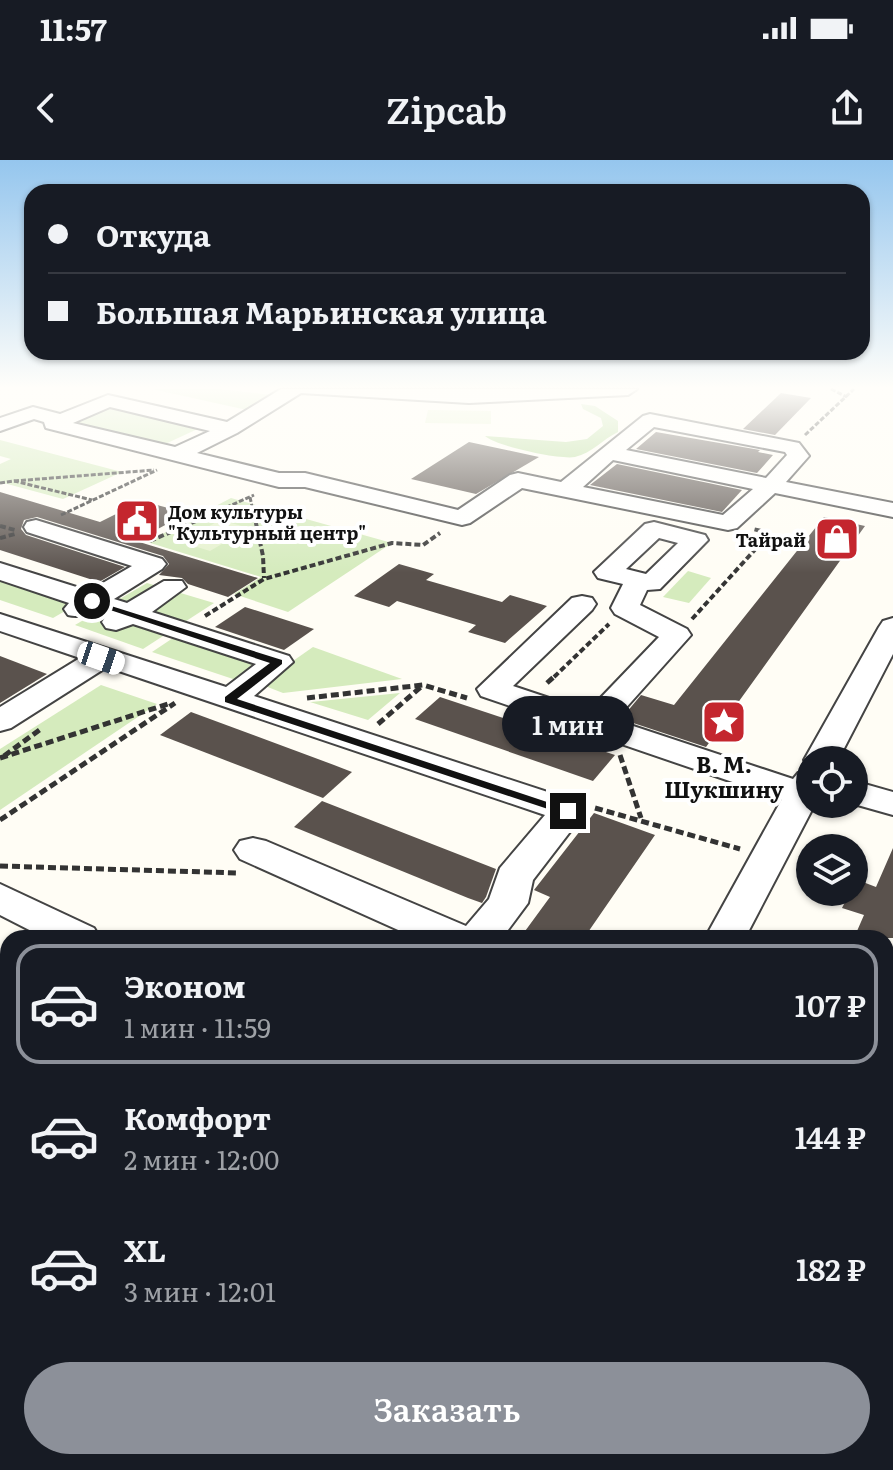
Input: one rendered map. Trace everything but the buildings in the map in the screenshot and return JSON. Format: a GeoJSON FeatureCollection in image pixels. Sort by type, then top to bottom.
{"type":"FeatureCollection","features":[{"type":"Feature","properties":{"kind":"street"},"geometry":{"type":"LineString","coordinates":[[161,450],[279,480],[305,480],[462,518],[518,480],[728,523],[798,456],[794,450]]}},
{"type":"Feature","properties":{"kind":"street"},"geometry":{"type":"LineString","coordinates":[[177,454],[185,450]]}},
{"type":"Feature","properties":{"kind":"street"},"geometry":{"type":"LineString","coordinates":[[566,490],[613,450]]}},
{"type":"Feature","properties":{"kind":"street"},"geometry":{"type":"LineString","coordinates":[[609,453],[893,510]]}},
{"type":"Feature","properties":{"kind":"street"},"geometry":{"type":"LineString","coordinates":[[35,634],[153,564],[36,527]]}},
{"type":"Feature","properties":{"kind":"street"},"geometry":{"type":"LineString","coordinates":[[0,571],[278,662],[236,702]]}},
{"type":"Feature","properties":{"kind":"street"},"geometry":{"type":"LineString","coordinates":[[603,728],[677,635],[625,608],[638,580]]}},
{"type":"Feature","properties":{"kind":"street"},"geometry":{"type":"LineString","coordinates":[[0,721],[87,653],[129,613],[173,587]]}},
{"type":"Feature","properties":{"kind":"street"},"geometry":{"type":"LineString","coordinates":[[582,604],[492,689],[603,728],[796,784]]}},
{"type":"Feature","properties":{"kind":"street"},"geometry":{"type":"LineString","coordinates":[[0,622],[568,811],[514,877],[508,903],[486,930]]}},
{"type":"Feature","properties":{"kind":"street"},"geometry":{"type":"LineString","coordinates":[[829,746],[893,627]]}},
{"type":"Feature","properties":{"kind":"street"},"geometry":{"type":"LineString","coordinates":[[868,796],[893,804]]}},
{"type":"Feature","properties":{"kind":"street"},"geometry":{"type":"LineString","coordinates":[[729,930],[796,805]]}},
{"type":"Feature","properties":{"kind":"street"},"geometry":{"type":"LineString","coordinates":[[253,850],[436,930]]}},
{"type":"Feature","properties":{"kind":"street"},"geometry":{"type":"LineString","coordinates":[[0,898],[64,930]]}},
{"type":"Feature","properties":{"kind":"path"},"geometry":{"type":"LineString","coordinates":[[0,483],[159,470],[36,527]]}},
{"type":"Feature","properties":{"kind":"path"},"geometry":{"type":"LineString","coordinates":[[125,555],[173,529],[212,517],[279,480]]}},
{"type":"Feature","properties":{"kind":"path"},"geometry":{"type":"LineString","coordinates":[[14,481],[93,500]]}},
{"type":"Feature","properties":{"kind":"path"},"geometry":{"type":"LineString","coordinates":[[250,497],[263,556],[264,579]]}},
{"type":"Feature","properties":{"kind":"path"},"geometry":{"type":"LineString","coordinates":[[182,630],[264,579],[392,543],[423,545],[462,518]]}},
{"type":"Feature","properties":{"kind":"path"},"geometry":{"type":"LineString","coordinates":[[677,635],[770,533],[728,523]]}},
{"type":"Feature","properties":{"kind":"path"},"geometry":{"type":"LineString","coordinates":[[236,702],[423,685],[503,709],[527,702]]}},
{"type":"Feature","properties":{"kind":"path"},"geometry":{"type":"LineString","coordinates":[[372,730],[423,685]]}},
{"type":"Feature","properties":{"kind":"path"},"geometry":{"type":"LineString","coordinates":[[0,758],[179,700],[0,820]]}},
{"type":"Feature","properties":{"kind":"path"},"geometry":{"type":"LineString","coordinates":[[603,728],[641,819]]}},
{"type":"Feature","properties":{"kind":"path"},"geometry":{"type":"LineString","coordinates":[[568,811],[580,804],[641,819],[767,859]]}},
{"type":"Feature","properties":{"kind":"path"},"geometry":{"type":"LineString","coordinates":[[0,866],[312,875]]}},
{"type":"Feature","properties":{"kind":"green space"},"geometry":{"type":"Polygon","coordinates":[[[0,450],[39,450],[122,472],[63,499],[0,482],[0,464],[11,459],[0,456],[0,450]]]}},
{"type":"Feature","properties":{"kind":"green space"},"geometry":{"type":"Polygon","coordinates":[[[524,450],[590,450],[575,457],[524,450]]]}},
{"type":"Feature","properties":{"kind":"green space"},"geometry":{"type":"Polygon","coordinates":[[[231,498],[392,543],[288,612],[234,594],[261,577],[147,542],[231,498]]]}},
{"type":"Feature","properties":{"kind":"green space"},"geometry":{"type":"Polygon","coordinates":[[[220,520],[249,528],[210,551],[181,542],[220,520]]]}},
{"type":"Feature","properties":{"kind":"green space"},"geometry":{"type":"Polygon","coordinates":[[[0,562],[96,593],[53,618],[0,600],[0,562]]]}},
{"type":"Feature","properties":{"kind":"green space"},"geometry":{"type":"Polygon","coordinates":[[[688,571],[711,578],[689,603],[663,597],[688,571]]]}},
{"type":"Feature","properties":{"kind":"green space"},"geometry":{"type":"Polygon","coordinates":[[[147,583],[214,603],[143,649],[75,625],[147,583]]]}},
{"type":"Feature","properties":{"kind":"green space"},"geometry":{"type":"Polygon","coordinates":[[[182,632],[276,663],[248,684],[152,652],[182,632]]]}},
{"type":"Feature","properties":{"kind":"green space"},"geometry":{"type":"Polygon","coordinates":[[[313,647],[402,679],[283,693],[260,684],[313,647]]]}},
{"type":"Feature","properties":{"kind":"green space"},"geometry":{"type":"Polygon","coordinates":[[[101,685],[157,704],[0,810],[0,749],[101,685]]]}},
{"type":"Feature","properties":{"kind":"green space"},"geometry":{"type":"Polygon","coordinates":[[[400,693],[368,720],[310,702],[311,702],[400,693]]]}},
{"type":"Feature","properties":{"kind":"place","name":"Дом культуры \"Культурный центр\""},"geometry":{"type":"Point","coordinates":[137,521]}},
{"type":"Feature","properties":{"kind":"place","name":"Тайрай"},"geometry":{"type":"Point","coordinates":[837,539]}},
{"type":"Feature","properties":{"kind":"place","name":"В. М. Шукшину"},"geometry":{"type":"Point","coordinates":[724,722]}},
{"type":"Feature","properties":{"kind":"route"},"geometry":{"type":"LineString","coordinates":[[92,601],[278,662],[229,700],[568,811]]}}]}
